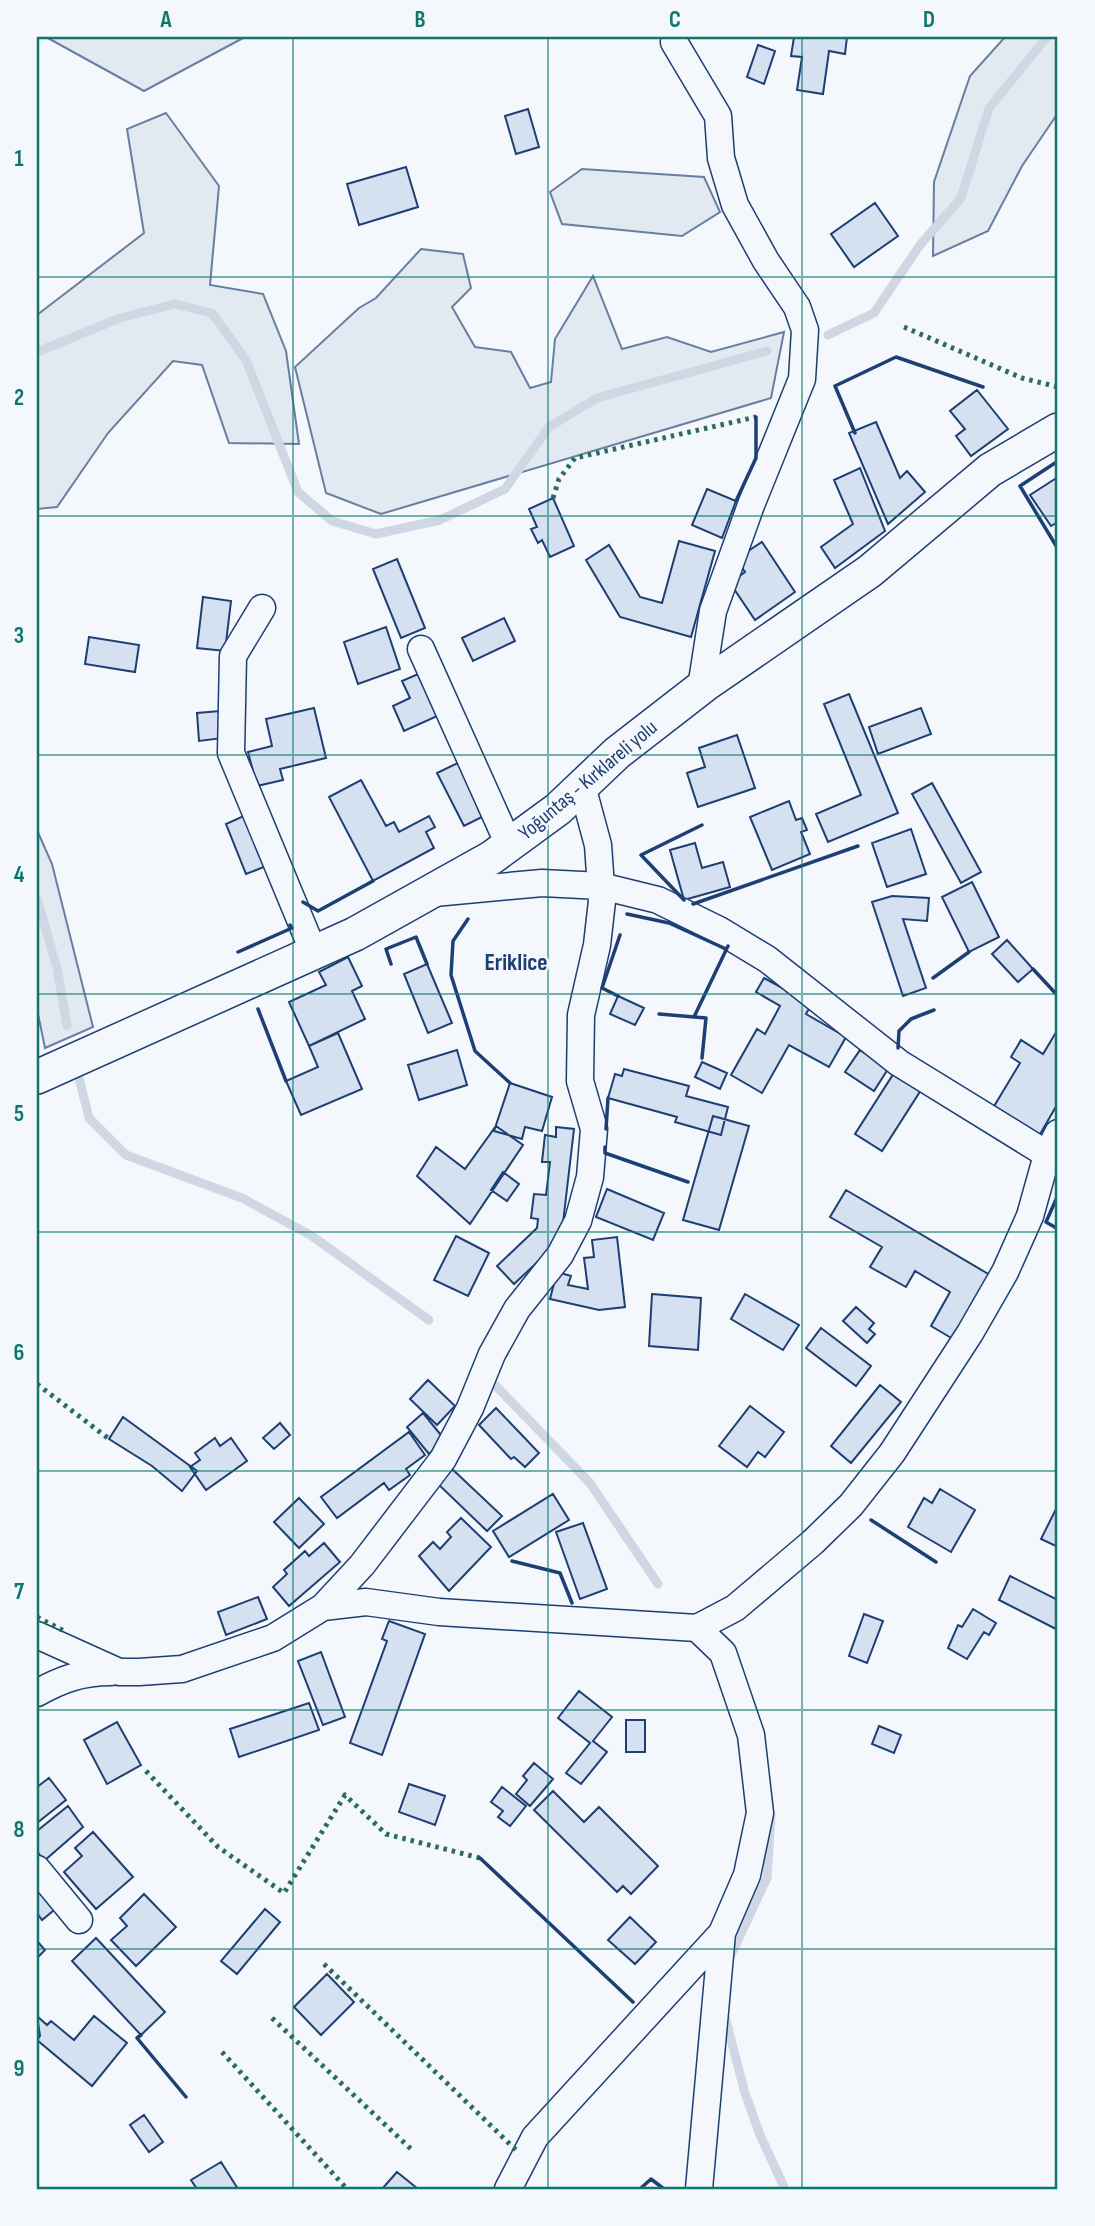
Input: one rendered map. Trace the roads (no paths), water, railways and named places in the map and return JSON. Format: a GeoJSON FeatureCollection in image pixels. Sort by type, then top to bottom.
{"type":"FeatureCollection","features":[{"type":"Feature","properties":{"kind":"street"},"geometry":{"type":"LineString","coordinates":[[674,42],[718,116],[721,158],[735,205],[766,261],[797,307],[805,330],[802,379],[751,505],[713,611],[701,688]]}},
{"type":"Feature","properties":{"kind":"street","name":"Yoğuntaş - Kırklareli yolu"},"geometry":{"type":"LineString","coordinates":[[37,1077],[314,953],[433,893],[509,845],[558,809],[617,753],[701,688],[870,571],[990,470],[1058,430]]}},
{"type":"Feature","properties":{"kind":"street"},"geometry":{"type":"LineString","coordinates":[[262,608],[233,656],[231,753],[314,953]]}},
{"type":"Feature","properties":{"kind":"street"},"geometry":{"type":"LineString","coordinates":[[421,649],[509,845]]}},
{"type":"Feature","properties":{"kind":"street"},"geometry":{"type":"LineString","coordinates":[[37,1693],[58,1681],[84,1672],[182,1670],[273,1638],[323,1607],[362,1565],[443,1459],[470,1408],[492,1354],[517,1308],[561,1255],[578,1221],[590,1177],[594,1129],[580,1081],[581,1015],[597,945],[601,886],[598,845],[582,786]]}},
{"type":"Feature","properties":{"kind":"street"},"geometry":{"type":"LineString","coordinates":[[323,1607],[366,1602],[439,1612],[697,1628],[735,1608],[813,1542],[851,1505],[892,1452],[970,1333],[1005,1272],[1031,1216],[1054,1150],[899,1063],[767,959],[719,930],[658,900],[601,886],[542,883],[433,893]]}},
{"type":"Feature","properties":{"kind":"street"},"geometry":{"type":"LineString","coordinates":[[697,1628],[723,1653],[751,1735],[760,1813],[747,1875],[722,1933],[699,2189]]}},
{"type":"Feature","properties":{"kind":"street"},"geometry":{"type":"LineString","coordinates":[[37,1635],[119,1672]]}},
{"type":"Feature","properties":{"kind":"street"},"geometry":{"type":"LineString","coordinates":[[37,1870],[79,1920]]}},
{"type":"Feature","properties":{"kind":"street"},"geometry":{"type":"LineString","coordinates":[[508,2189],[535,2137],[722,1933]]}},
{"type":"Feature","properties":{"kind":"waterway"},"geometry":{"type":"LineString","coordinates":[[828,335],[874,313],[920,245],[961,198],[989,108],[1047,37]]}},
{"type":"Feature","properties":{"kind":"waterway"},"geometry":{"type":"LineString","coordinates":[[37,352],[120,318],[175,304],[212,313],[246,360],[298,492],[332,521],[376,534],[440,520],[505,489],[549,427],[597,398],[767,351]]}},
{"type":"Feature","properties":{"kind":"waterway"},"geometry":{"type":"LineString","coordinates":[[37,898],[57,968],[67,1026]]}},
{"type":"Feature","properties":{"kind":"waterway"},"geometry":{"type":"LineString","coordinates":[[79,1078],[89,1118],[126,1155],[242,1198],[312,1236],[429,1320]]}},
{"type":"Feature","properties":{"kind":"waterway"},"geometry":{"type":"LineString","coordinates":[[496,1386],[590,1483],[658,1584]]}},
{"type":"Feature","properties":{"kind":"waterway"},"geometry":{"type":"LineString","coordinates":[[730,1957],[767,1878],[771,1815]]}},
{"type":"Feature","properties":{"kind":"waterway"},"geometry":{"type":"LineString","coordinates":[[725,2017],[745,2093],[760,2135],[785,2189]]}},
{"type":"Feature","properties":{"kind":"district","name":"Eriklice"},"geometry":{"type":"Point","coordinates":[516,962]}}]}
